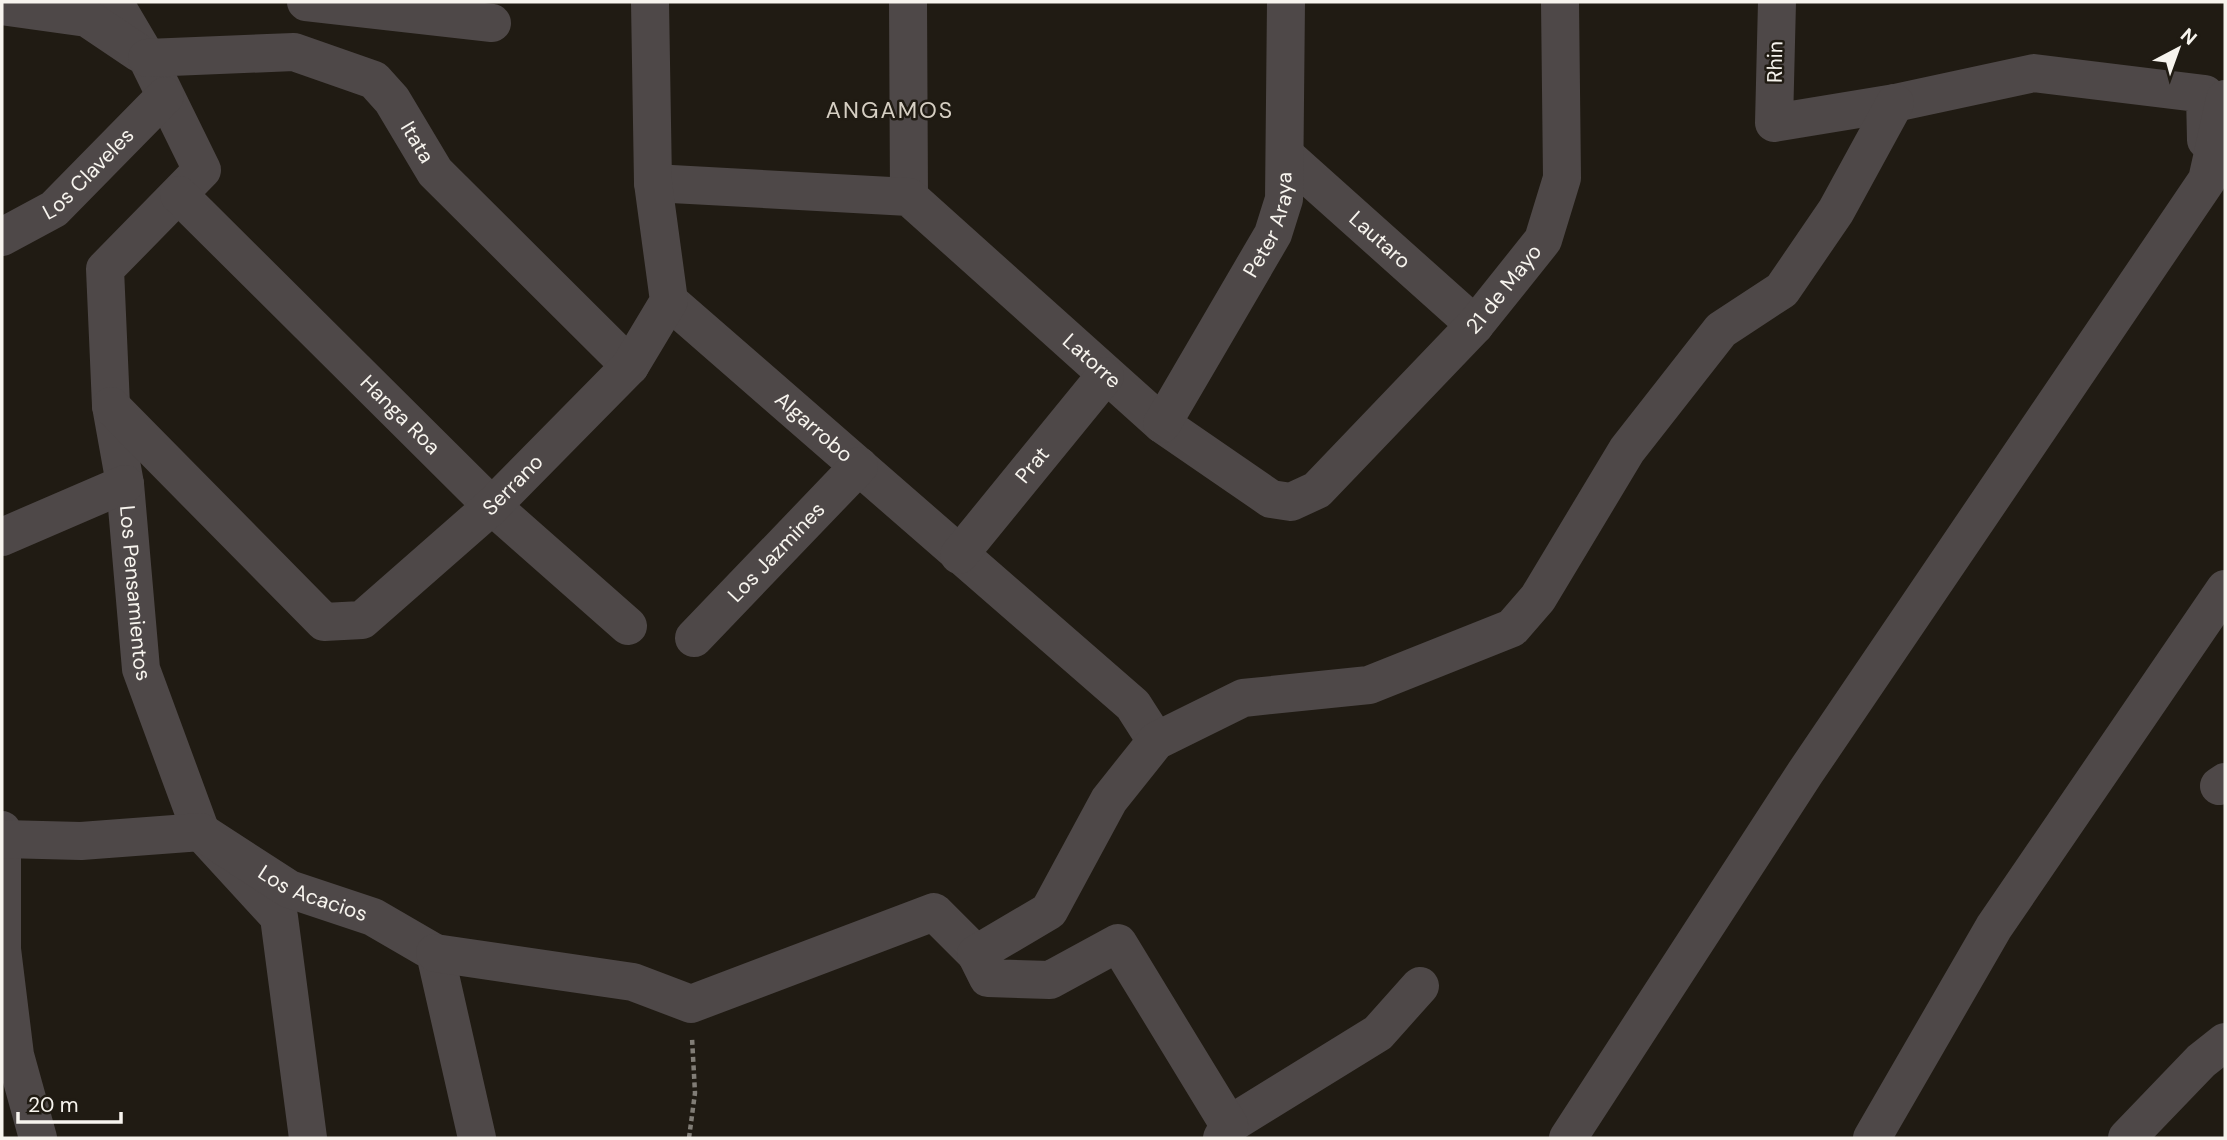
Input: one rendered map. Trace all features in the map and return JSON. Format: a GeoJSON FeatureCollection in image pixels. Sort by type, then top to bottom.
{"type":"FeatureCollection","features":[{"type":"Feature","properties":{"kind":"street","name":"Los Pensamientos"},"geometry":{"type":"LineString","coordinates":[[114,2],[146,58],[202,170],[105,269],[111,406],[125,484],[141,669],[201,832],[279,917],[308,1138]]}},
{"type":"Feature","properties":{"kind":"street"},"geometry":{"type":"LineString","coordinates":[[306,2],[492,23]]}},
{"type":"Feature","properties":{"kind":"street"},"geometry":{"type":"LineString","coordinates":[[650,2],[653,183],[669,301]]}},
{"type":"Feature","properties":{"kind":"street"},"geometry":{"type":"LineString","coordinates":[[653,183],[909,197],[908,2]]}},
{"type":"Feature","properties":{"kind":"street","name":"Peter Araya"},"geometry":{"type":"LineString","coordinates":[[1162,424],[1273,234],[1284,199],[1286,2]]}},
{"type":"Feature","properties":{"kind":"street","name":"21 de Mayo"},"geometry":{"type":"LineString","coordinates":[[1291,502],[1317,490],[1475,325],[1544,240],[1562,178],[1560,2]]}},
{"type":"Feature","properties":{"kind":"street","name":"Rhin"},"geometry":{"type":"LineString","coordinates":[[1777,2],[1774,123],[1895,103]]}},
{"type":"Feature","properties":{"kind":"street"},"geometry":{"type":"LineString","coordinates":[[2,6],[87,18],[146,58]]}},
{"type":"Feature","properties":{"kind":"street","name":"Itata"},"geometry":{"type":"LineString","coordinates":[[146,58],[294,52],[374,80],[392,100],[435,172],[631,366]]}},
{"type":"Feature","properties":{"kind":"street"},"geometry":{"type":"LineString","coordinates":[[976,954],[1049,911],[1109,800],[1156,741],[1243,698],[1369,685],[1512,628],[1538,598],[1627,450],[1721,330],[1782,290],[1836,211],[1895,103],[2034,73],[2205,94],[2216,180]]}},
{"type":"Feature","properties":{"kind":"street","name":"Los Claveles"},"geometry":{"type":"LineString","coordinates":[[2,237],[54,209],[165,96]]}},
{"type":"Feature","properties":{"kind":"street"},"geometry":{"type":"LineString","coordinates":[[1569,1138],[1805,773],[2216,180],[2225,99]]}},
{"type":"Feature","properties":{"kind":"street","name":"Lautaro"},"geometry":{"type":"LineString","coordinates":[[1286,156],[1475,325]]}},
{"type":"Feature","properties":{"kind":"street","name":"Hanga Roa"},"geometry":{"type":"LineString","coordinates":[[179,195],[492,506],[628,626]]}},
{"type":"Feature","properties":{"kind":"street","name":"Latorre"},"geometry":{"type":"LineString","coordinates":[[909,197],[1105,376],[1162,424],[1271,499],[1291,502]]}},
{"type":"Feature","properties":{"kind":"street","name":"Serrano"},"geometry":{"type":"LineString","coordinates":[[111,406],[324,622],[362,620],[492,506],[631,366],[669,301]]}},
{"type":"Feature","properties":{"kind":"street","name":"Algarrobo"},"geometry":{"type":"LineString","coordinates":[[669,301],[1133,705],[1156,741]]}},
{"type":"Feature","properties":{"kind":"street","name":"Prat"},"geometry":{"type":"LineString","coordinates":[[959,555],[1105,376]]}},
{"type":"Feature","properties":{"kind":"street","name":"Los Jazmines"},"geometry":{"type":"LineString","coordinates":[[694,638],[859,466]]}},
{"type":"Feature","properties":{"kind":"street"},"geometry":{"type":"LineString","coordinates":[[2,537],[125,484]]}},
{"type":"Feature","properties":{"kind":"street"},"geometry":{"type":"LineString","coordinates":[[1872,1138],[1994,927],[2225,589]]}},
{"type":"Feature","properties":{"kind":"street"},"geometry":{"type":"LineString","coordinates":[[37,1138],[15,1055],[2,949],[2,835],[82,841],[201,832]]}},
{"type":"Feature","properties":{"kind":"street","name":"Los Acacios"},"geometry":{"type":"LineString","coordinates":[[201,832],[289,889],[373,917],[435,953]]}},
{"type":"Feature","properties":{"kind":"street"},"geometry":{"type":"LineString","coordinates":[[477,1138],[435,953],[634,982],[691,1004],[934,912],[976,954],[988,978],[1050,980],[1118,943],[1226,1132],[1378,1032],[1420,986]]}},
{"type":"Feature","properties":{"kind":"street"},"geometry":{"type":"LineString","coordinates":[[2127,1138],[2201,1061],[2225,1042]]}},
{"type":"Feature","properties":{"kind":"path"},"geometry":{"type":"LineString","coordinates":[[689,1138],[695,1093],[691,1004]]}},
{"type":"Feature","properties":{"kind":"district","name":"ANGAMOS"},"geometry":{"type":"Point","coordinates":[890,110]}}]}
